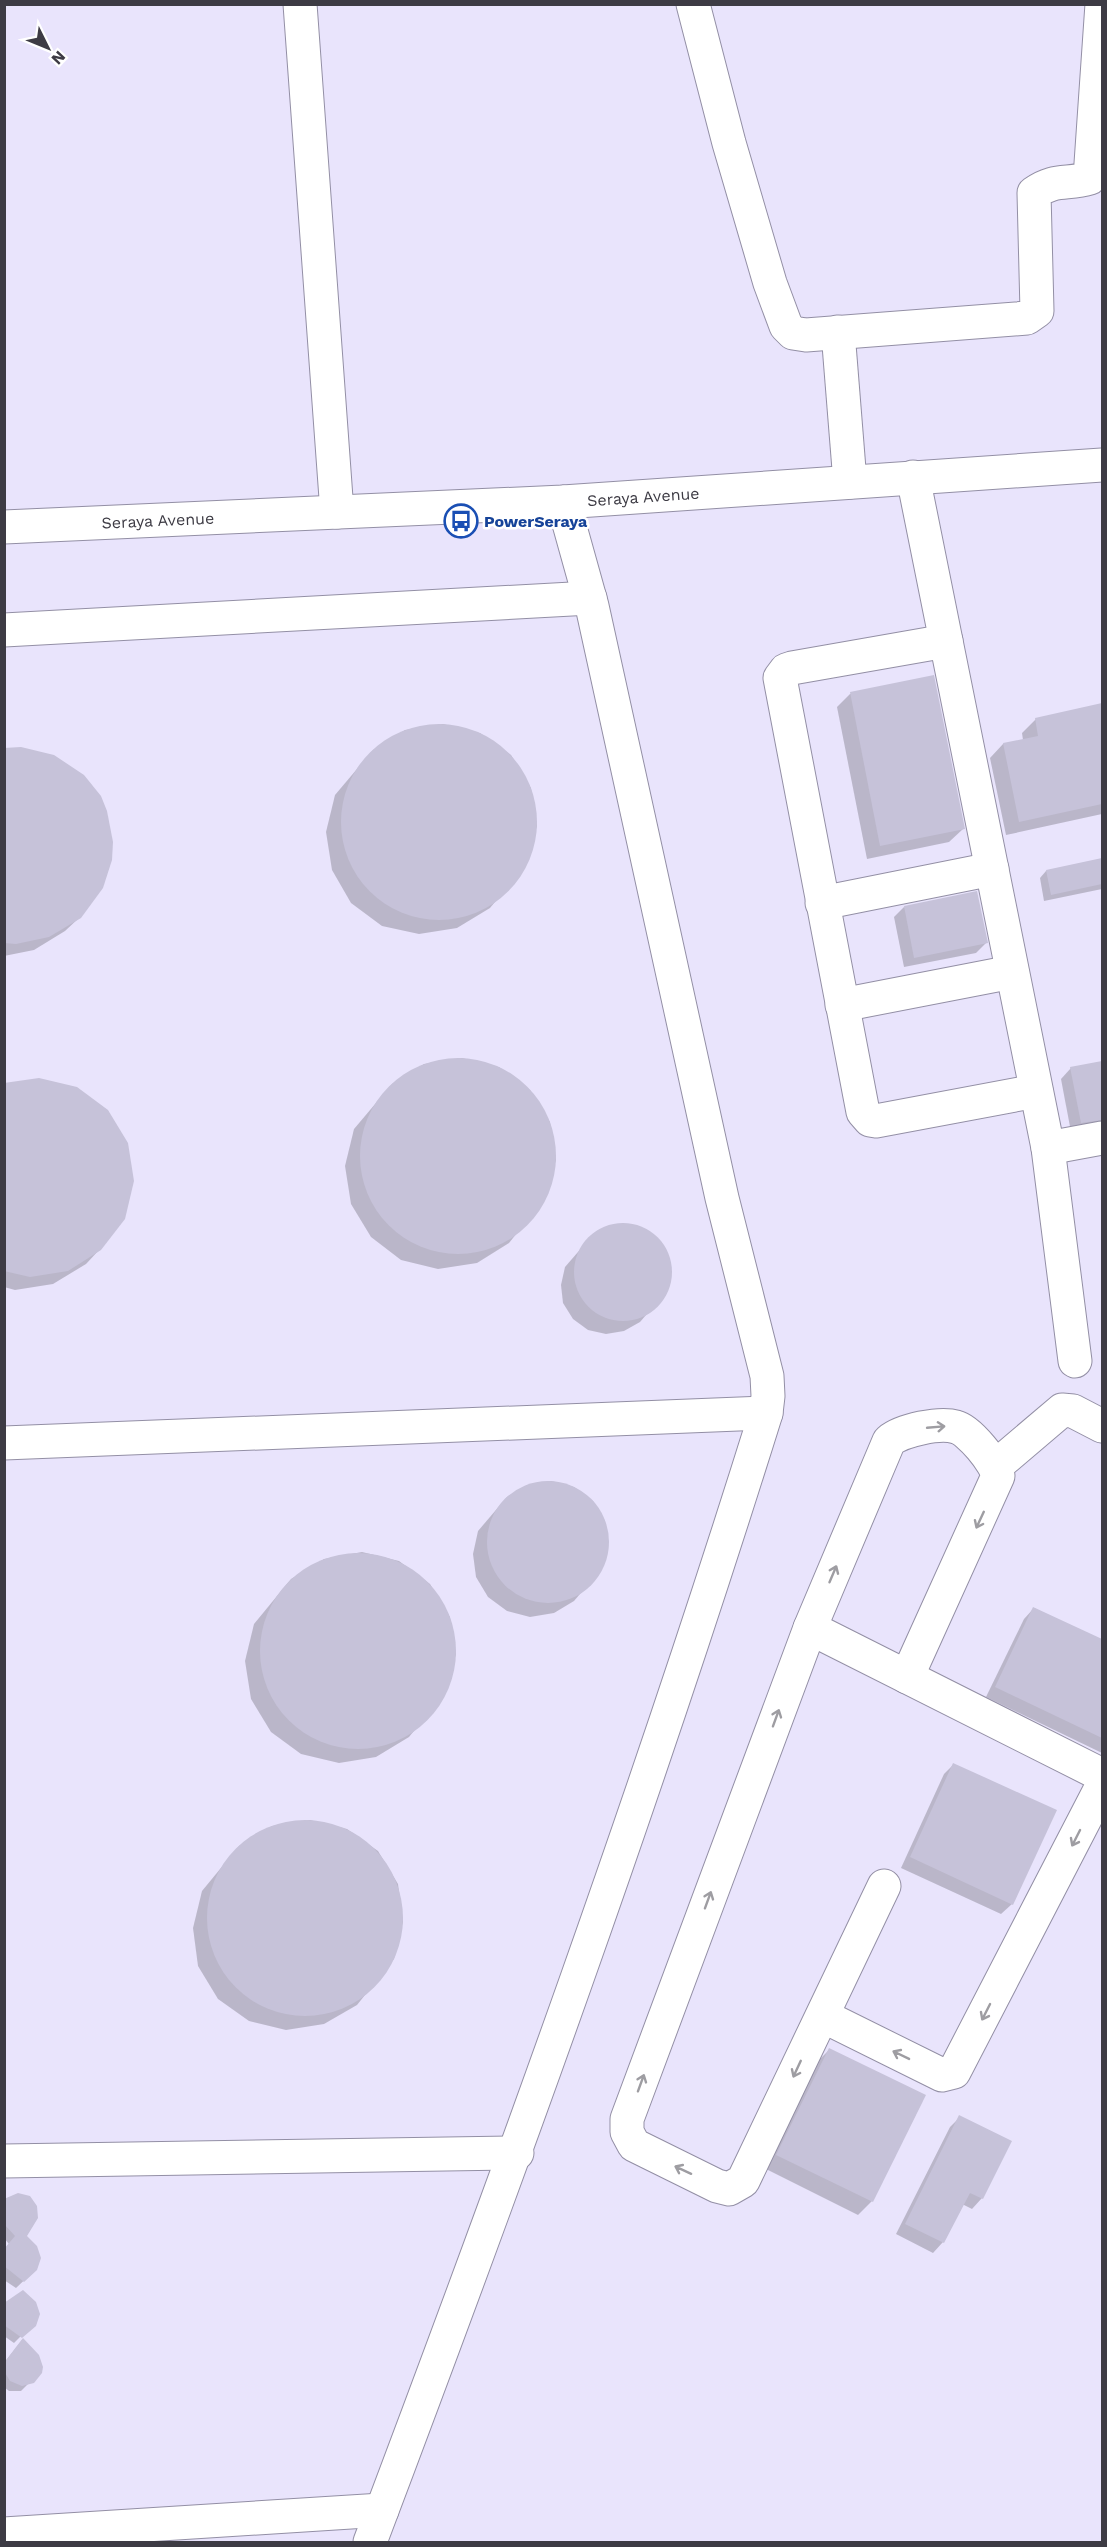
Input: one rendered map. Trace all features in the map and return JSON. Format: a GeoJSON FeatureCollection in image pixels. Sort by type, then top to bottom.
{"type":"FeatureCollection","features":[{"type":"Feature","properties":{"kind":"street"},"geometry":{"type":"LineString","coordinates":[[300,4],[337,512]]}},
{"type":"Feature","properties":{"kind":"street"},"geometry":{"type":"LineString","coordinates":[[693,4],[729,143],[770,283],[786,326],[793,333],[799,334],[1027,318],[1037,311],[1035,193],[1049,183],[1077,182],[1090,178],[1102,4]]}},
{"type":"Feature","properties":{"kind":"street"},"geometry":{"type":"LineString","coordinates":[[838,333],[850,482]]}},
{"type":"Feature","properties":{"kind":"street","name":"Seraya Avenue"},"geometry":{"type":"LineString","coordinates":[[4,527],[563,502],[1102,465]]}},
{"type":"Feature","properties":{"kind":"street"},"geometry":{"type":"LineString","coordinates":[[913,477],[1048,1148],[1075,1361]]}},
{"type":"Feature","properties":{"kind":"street"},"geometry":{"type":"LineString","coordinates":[[370,2542],[517,2153],[705,1606],[766,1413],[768,1396],[767,1376],[722,1198],[590,598],[563,502]]}},
{"type":"Feature","properties":{"kind":"street"},"geometry":{"type":"LineString","coordinates":[[4,630],[590,598]]}},
{"type":"Feature","properties":{"kind":"street"},"geometry":{"type":"LineString","coordinates":[[946,641],[792,668],[782,674],[779,684],[862,1112],[870,1120],[1036,1091]]}},
{"type":"Feature","properties":{"kind":"street"},"geometry":{"type":"LineString","coordinates":[[822,903],[992,869]]}},
{"type":"Feature","properties":{"kind":"street"},"geometry":{"type":"LineString","coordinates":[[842,1005],[1012,972]]}},
{"type":"Feature","properties":{"kind":"street"},"geometry":{"type":"LineString","coordinates":[[1048,1148],[1102,1138]]}},
{"type":"Feature","properties":{"kind":"street"},"geometry":{"type":"LineString","coordinates":[[996,1466],[1062,1410],[1073,1411],[1102,1426]]}},
{"type":"Feature","properties":{"kind":"street"},"geometry":{"type":"LineString","coordinates":[[4,1443],[766,1413]]}},
{"type":"Feature","properties":{"kind":"street"},"geometry":{"type":"LineString","coordinates":[[884,1886],[747,2176],[737,2186],[729,2189],[717,2186],[641,2151],[630,2139],[627,2119],[810,1628],[889,1441],[906,1430],[954,1426],[962,1429],[996,1466],[997,1484],[907,1677]]}},
{"type":"Feature","properties":{"kind":"street"},"geometry":{"type":"LineString","coordinates":[[810,1628],[1102,1775]]}},
{"type":"Feature","properties":{"kind":"street"},"geometry":{"type":"LineString","coordinates":[[823,2016],[942,2075],[954,2072],[1102,1786]]}},
{"type":"Feature","properties":{"kind":"street"},"geometry":{"type":"LineString","coordinates":[[4,2161],[517,2153]]}},
{"type":"Feature","properties":{"kind":"street"},"geometry":{"type":"LineString","coordinates":[[4,2534],[382,2510]]}},
{"type":"Feature","properties":{"kind":"building"},"geometry":{"type":"Polygon","coordinates":[[[934,675],[965,829],[880,846],[850,692],[934,675]]]}},
{"type":"Feature","properties":{"kind":"building"},"geometry":{"type":"Polygon","coordinates":[[[1102,703],[1102,804],[1019,822],[1003,743],[1038,736],[1035,718],[1102,703]]]}},
{"type":"Feature","properties":{"kind":"building"},"geometry":{"type":"Polygon","coordinates":[[[429,724],[449,724],[477,731],[494,740],[509,752],[521,767],[530,784],[537,812],[537,832],[530,860],[521,877],[509,892],[494,904],[477,913],[449,920],[429,920],[401,913],[384,904],[369,892],[357,877],[348,860],[341,832],[341,812],[348,784],[357,767],[369,752],[384,740],[401,731],[429,724]]]}},
{"type":"Feature","properties":{"kind":"building"},"geometry":{"type":"Polygon","coordinates":[[[21,747],[54,755],[84,775],[101,796],[107,811],[113,842],[112,860],[103,888],[81,918],[49,937],[16,944],[4,943],[4,748],[21,747]]]}},
{"type":"Feature","properties":{"kind":"building"},"geometry":{"type":"Polygon","coordinates":[[[1102,858],[1102,884],[1051,895],[1046,870],[1102,858]]]}},
{"type":"Feature","properties":{"kind":"building"},"geometry":{"type":"Polygon","coordinates":[[[977,891],[988,943],[914,958],[904,906],[977,891]]]}},
{"type":"Feature","properties":{"kind":"building"},"geometry":{"type":"Polygon","coordinates":[[[448,1058],[468,1058],[496,1065],[513,1074],[528,1086],[540,1101],[549,1118],[556,1146],[556,1166],[549,1194],[540,1211],[528,1226],[513,1238],[496,1247],[468,1254],[448,1254],[420,1247],[403,1238],[388,1226],[376,1211],[367,1194],[360,1166],[360,1146],[367,1118],[376,1101],[388,1086],[403,1074],[420,1065],[448,1058]]]}},
{"type":"Feature","properties":{"kind":"building"},"geometry":{"type":"Polygon","coordinates":[[[1102,1061],[1102,1120],[1081,1123],[1070,1067],[1102,1061]]]}},
{"type":"Feature","properties":{"kind":"building"},"geometry":{"type":"Polygon","coordinates":[[[39,1078],[77,1087],[108,1110],[128,1143],[134,1181],[125,1219],[101,1250],[68,1271],[30,1277],[4,1271],[4,1083],[39,1078]]]}},
{"type":"Feature","properties":{"kind":"building"},"geometry":{"type":"Polygon","coordinates":[[[623,1223],[642,1227],[657,1238],[668,1253],[672,1272],[668,1291],[657,1306],[642,1317],[623,1321],[604,1317],[589,1306],[578,1291],[574,1272],[578,1253],[589,1238],[604,1227],[623,1223]]]}},
{"type":"Feature","properties":{"kind":"building"},"geometry":{"type":"Polygon","coordinates":[[[548,1481],[572,1485],[591,1499],[605,1518],[609,1542],[605,1566],[591,1585],[572,1599],[548,1603],[524,1599],[505,1585],[491,1566],[487,1542],[491,1518],[505,1499],[524,1485],[548,1481]]]}},
{"type":"Feature","properties":{"kind":"building"},"geometry":{"type":"Polygon","coordinates":[[[348,1553],[368,1553],[396,1560],[413,1569],[428,1581],[440,1596],[449,1613],[456,1641],[456,1661],[449,1689],[440,1706],[428,1721],[413,1733],[396,1742],[368,1749],[348,1749],[320,1742],[303,1733],[288,1721],[276,1706],[267,1689],[260,1661],[260,1641],[267,1613],[276,1596],[288,1581],[303,1569],[320,1560],[348,1553]]]}},
{"type":"Feature","properties":{"kind":"building"},"geometry":{"type":"Polygon","coordinates":[[[1033,1607],[1102,1639],[1102,1738],[995,1687],[1033,1607]]]}},
{"type":"Feature","properties":{"kind":"building"},"geometry":{"type":"Polygon","coordinates":[[[953,1763],[1057,1810],[1013,1905],[910,1857],[953,1763]]]}},
{"type":"Feature","properties":{"kind":"building"},"geometry":{"type":"Polygon","coordinates":[[[295,1820],[315,1820],[343,1827],[360,1836],[375,1848],[387,1863],[396,1880],[403,1908],[403,1928],[396,1956],[387,1973],[375,1988],[360,2000],[343,2009],[315,2016],[295,2016],[267,2009],[250,2000],[235,1988],[223,1973],[214,1956],[207,1928],[207,1908],[214,1880],[223,1863],[235,1848],[250,1836],[267,1827],[295,1820]]]}},
{"type":"Feature","properties":{"kind":"building"},"geometry":{"type":"Polygon","coordinates":[[[829,2048],[926,2095],[873,2202],[776,2155],[829,2048]]]}},
{"type":"Feature","properties":{"kind":"building"},"geometry":{"type":"Polygon","coordinates":[[[959,2115],[1012,2141],[983,2199],[970,2193],[944,2243],[905,2224],[959,2115]]]}},
{"type":"Feature","properties":{"kind":"building"},"geometry":{"type":"Polygon","coordinates":[[[18,2193],[30,2196],[37,2206],[38,2218],[27,2236],[37,2246],[41,2258],[37,2270],[24,2282],[4,2266],[4,2249],[15,2236],[4,2224],[4,2199],[18,2193]]]}},
{"type":"Feature","properties":{"kind":"building"},"geometry":{"type":"Polygon","coordinates":[[[23,2290],[36,2302],[40,2314],[36,2326],[22,2338],[4,2325],[4,2303],[23,2290]]]}},
{"type":"Feature","properties":{"kind":"building"},"geometry":{"type":"Polygon","coordinates":[[[23,2338],[39,2355],[43,2367],[42,2373],[34,2383],[22,2386],[10,2381],[4,2371],[4,2363],[23,2338]]]}},
{"type":"Feature","properties":{"kind":"place","name":"PowerSeraya"},"geometry":{"type":"Point","coordinates":[461,521]}}]}
